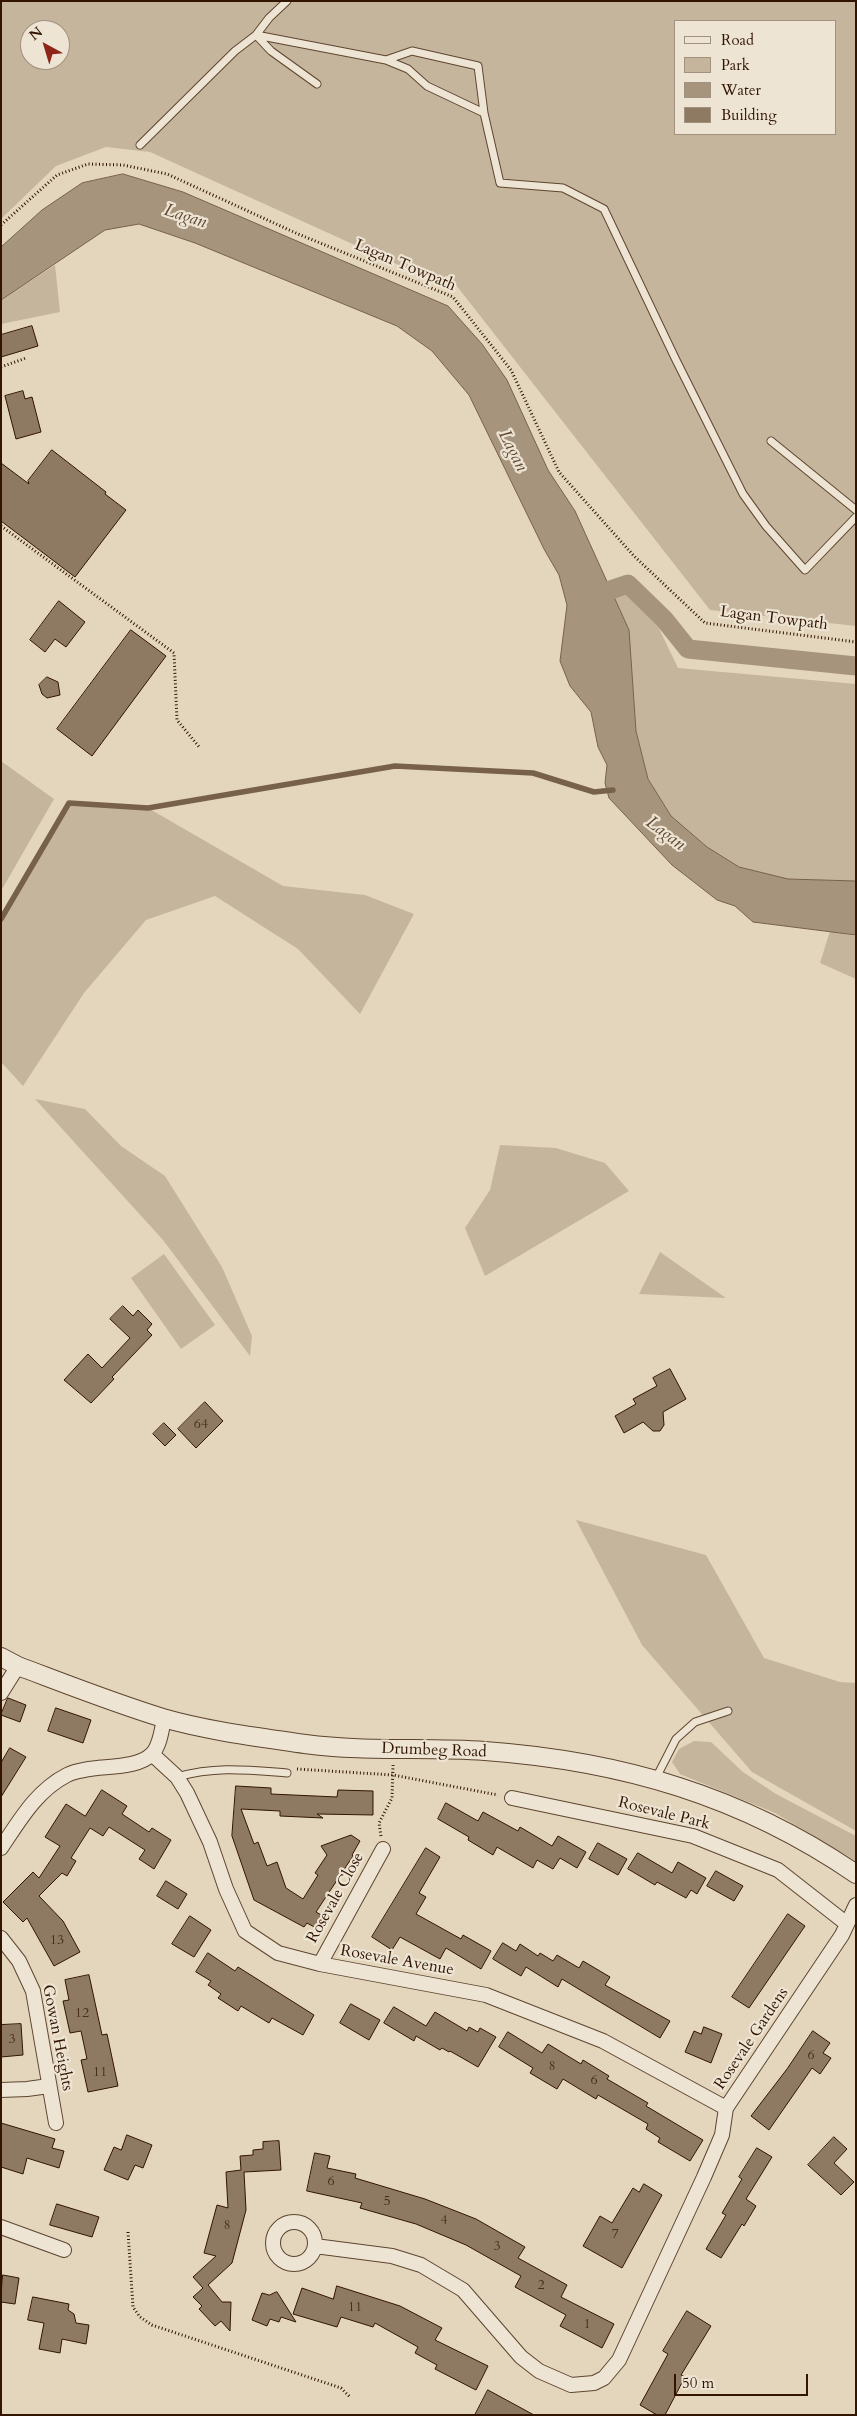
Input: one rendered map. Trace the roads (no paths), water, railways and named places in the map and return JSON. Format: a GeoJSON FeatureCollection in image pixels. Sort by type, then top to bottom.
{"type":"FeatureCollection","features":[{"type":"Feature","properties":{"kind":"street","name":"Drumbeg Road"},"geometry":{"type":"LineString","coordinates":[[1,1657],[18,1666],[164,1718],[199,1726],[308,1744],[373,1749],[485,1751],[550,1758],[656,1778],[703,1793],[749,1813],[796,1837],[856,1874]]}},
{"type":"Feature","properties":{"kind":"street"},"geometry":{"type":"LineString","coordinates":[[1,1693],[18,1666]]}},
{"type":"Feature","properties":{"kind":"street"},"geometry":{"type":"LineString","coordinates":[[1,1848],[29,1806],[46,1788],[68,1774],[90,1767],[140,1761],[152,1754],[158,1743],[164,1718]]}},
{"type":"Feature","properties":{"kind":"street","name":"Rosevale Avenue"},"geometry":{"type":"LineString","coordinates":[[152,1754],[177,1777],[210,1842],[226,1888],[245,1932],[278,1953],[320,1964],[486,1995],[603,2041],[726,2108]]}},
{"type":"Feature","properties":{"kind":"street","name":"Rosevale Park"},"geometry":{"type":"LineString","coordinates":[[512,1798],[693,1836],[778,1870],[847,1924]]}},
{"type":"Feature","properties":{"kind":"street","name":"Rosevale Close"},"geometry":{"type":"LineString","coordinates":[[320,1964],[383,1849]]}},
{"type":"Feature","properties":{"kind":"street","name":"Rosevale Gardens"},"geometry":{"type":"LineString","coordinates":[[315,2246],[392,2256],[421,2265],[463,2290],[521,2357],[539,2371],[571,2385],[594,2383],[604,2378],[619,2360],[704,2177],[722,2135],[726,2108],[842,1935],[856,1905]]}},
{"type":"Feature","properties":{"kind":"street","name":"Gowan Heights"},"geometry":{"type":"LineString","coordinates":[[1,1938],[19,1961],[33,1991],[56,2123]]}},
{"type":"Feature","properties":{"kind":"street"},"geometry":{"type":"LineString","coordinates":[[1,2090],[49,2086]]}},
{"type":"Feature","properties":{"kind":"street"},"geometry":{"type":"LineString","coordinates":[[1,2227],[64,2250]]}},
{"type":"Feature","properties":{"kind":"lane"},"geometry":{"type":"LineString","coordinates":[[140,145],[235,51],[256,35],[269,18],[287,1]]}},
{"type":"Feature","properties":{"kind":"lane"},"geometry":{"type":"LineString","coordinates":[[256,35],[386,60],[408,69],[427,86],[484,113]]}},
{"type":"Feature","properties":{"kind":"lane"},"geometry":{"type":"LineString","coordinates":[[256,35],[270,51],[317,84]]}},
{"type":"Feature","properties":{"kind":"lane"},"geometry":{"type":"LineString","coordinates":[[386,60],[412,51],[478,66],[484,113],[500,183],[563,188],[604,209],[731,473],[766,526],[805,570],[856,517]]}},
{"type":"Feature","properties":{"kind":"lane"},"geometry":{"type":"LineString","coordinates":[[771,441],[856,510]]}},
{"type":"Feature","properties":{"kind":"lane"},"geometry":{"type":"LineString","coordinates":[[656,1778],[676,1739],[695,1722],[728,1711]]}},
{"type":"Feature","properties":{"kind":"lane"},"geometry":{"type":"LineString","coordinates":[[177,1777],[202,1770],[233,1768],[286,1773]]}},
{"type":"Feature","properties":{"kind":"water","name":"Lagan"},"geometry":{"type":"Polygon","coordinates":[[[123,174],[183,192],[448,306],[482,344],[507,380],[548,470],[575,511],[629,630],[636,731],[648,779],[671,816],[707,847],[739,867],[788,879],[856,881],[856,935],[753,922],[735,906],[717,900],[672,865],[609,798],[605,783],[607,765],[598,747],[591,712],[570,686],[560,661],[567,605],[559,575],[544,549],[469,395],[432,351],[397,326],[195,243],[139,224],[105,230],[1,300],[1,247],[42,210],[82,183],[123,174]]]}},
{"type":"Feature","properties":{"kind":"waterway"},"geometry":{"type":"LineString","coordinates":[[587,598],[628,584],[664,619],[688,649],[856,666]]}},
{"type":"Feature","properties":{"kind":"waterway"},"geometry":{"type":"LineString","coordinates":[[1,919],[69,803],[148,808],[395,766],[533,773],[594,792],[613,790]]}}]}
